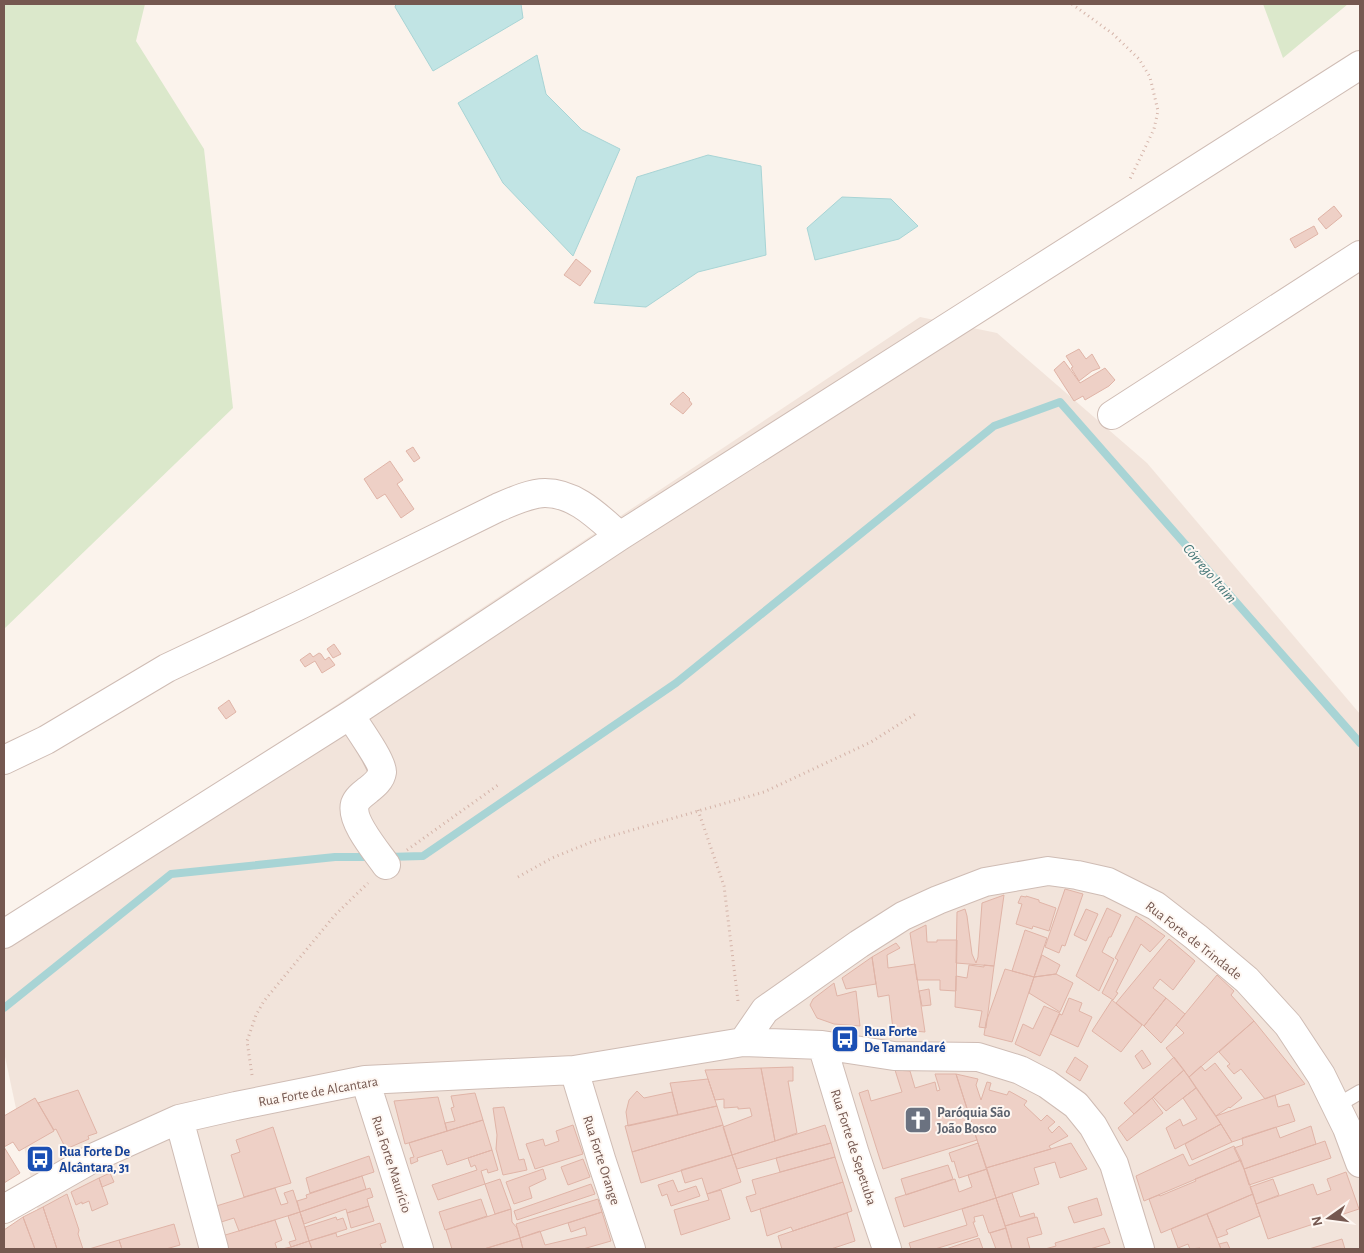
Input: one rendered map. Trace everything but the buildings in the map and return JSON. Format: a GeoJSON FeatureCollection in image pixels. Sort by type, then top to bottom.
{"type":"FeatureCollection","features":[{"type":"Feature","properties":{"kind":"street"},"geometry":{"type":"LineString","coordinates":[[4,934],[350,715],[620,536],[1360,65]]}},
{"type":"Feature","properties":{"kind":"street"},"geometry":{"type":"LineString","coordinates":[[1112,415],[1360,255]]}},
{"type":"Feature","properties":{"kind":"street"},"geometry":{"type":"LineString","coordinates":[[4,760],[46,740],[167,668],[518,499],[544,493],[564,496],[580,503],[620,536]]}},
{"type":"Feature","properties":{"kind":"street"},"geometry":{"type":"LineString","coordinates":[[350,715],[381,766],[382,773],[377,782],[358,798],[354,805],[355,814],[360,826],[386,865]]}},
{"type":"Feature","properties":{"kind":"street","name":"Rua Forte de Trindade"},"geometry":{"type":"LineString","coordinates":[[743,1042],[765,1010],[859,944],[903,916],[985,882],[1048,871],[1077,875],[1108,882],[1156,906],[1247,980],[1288,1025],[1321,1074],[1359,1157]]}},
{"type":"Feature","properties":{"kind":"street"},"geometry":{"type":"LineString","coordinates":[[743,1042],[822,1045],[894,1056],[978,1056],[1020,1070],[1047,1084],[1076,1105],[1092,1126],[1114,1164],[1140,1249]]}},
{"type":"Feature","properties":{"kind":"street","name":"Rua Forte de Alcantara"},"geometry":{"type":"LineString","coordinates":[[4,1209],[97,1156],[179,1119],[365,1080],[574,1070],[743,1042]]}},
{"type":"Feature","properties":{"kind":"street","name":"Rua Forte de Sepetuba"},"geometry":{"type":"LineString","coordinates":[[822,1045],[855,1154],[887,1249]]}},
{"type":"Feature","properties":{"kind":"street","name":"Rua Forte Orange"},"geometry":{"type":"LineString","coordinates":[[574,1070],[631,1249]]}},
{"type":"Feature","properties":{"kind":"street","name":"Rua Forte Maurício"},"geometry":{"type":"LineString","coordinates":[[365,1080],[419,1249]]}},
{"type":"Feature","properties":{"kind":"street"},"geometry":{"type":"LineString","coordinates":[[179,1119],[214,1249]]}},
{"type":"Feature","properties":{"kind":"lane"},"geometry":{"type":"LineString","coordinates":[[1336,1106],[1360,1092]]}},
{"type":"Feature","properties":{"kind":"path"},"geometry":{"type":"LineString","coordinates":[[1072,4],[1113,34],[1139,59],[1150,77],[1158,111],[1154,129],[1127,184]]}},
{"type":"Feature","properties":{"kind":"path"},"geometry":{"type":"LineString","coordinates":[[518,877],[552,858],[594,841],[764,792],[871,742],[917,713]]}},
{"type":"Feature","properties":{"kind":"path"},"geometry":{"type":"LineString","coordinates":[[256,1102],[247,1041],[256,1015],[264,1001],[335,915],[386,865],[498,785]]}},
{"type":"Feature","properties":{"kind":"path"},"geometry":{"type":"LineString","coordinates":[[698,810],[724,886],[743,1042]]}},
{"type":"Feature","properties":{"kind":"shaded area"},"geometry":{"type":"Polygon","coordinates":[[[920,317],[997,333],[1147,463],[1360,714],[1360,1249],[46,1249],[4,1052],[4,926],[920,317]]]}},
{"type":"Feature","properties":{"kind":"green space"},"geometry":{"type":"Polygon","coordinates":[[[4,4],[145,4],[136,41],[204,149],[233,408],[4,629],[4,4]]]}},
{"type":"Feature","properties":{"kind":"green space"},"geometry":{"type":"Polygon","coordinates":[[[1263,4],[1348,4],[1283,58],[1263,4]]]}},
{"type":"Feature","properties":{"kind":"water"},"geometry":{"type":"Polygon","coordinates":[[[396,4],[521,4],[523,18],[433,71],[395,7],[396,4]]]}},
{"type":"Feature","properties":{"kind":"water"},"geometry":{"type":"Polygon","coordinates":[[[537,55],[546,94],[582,130],[620,149],[573,256],[503,183],[458,103],[537,55]]]}},
{"type":"Feature","properties":{"kind":"water"},"geometry":{"type":"Polygon","coordinates":[[[708,155],[761,166],[766,255],[698,272],[646,307],[594,303],[637,177],[708,155]]]}},
{"type":"Feature","properties":{"kind":"water"},"geometry":{"type":"Polygon","coordinates":[[[842,197],[891,199],[918,226],[899,239],[815,260],[807,228],[842,197]]]}},
{"type":"Feature","properties":{"kind":"waterway","name":"Córrego Itaim"},"geometry":{"type":"LineString","coordinates":[[387,857],[423,856],[676,683],[994,426],[1060,402],[1360,743]]}},
{"type":"Feature","properties":{"kind":"waterway"},"geometry":{"type":"LineString","coordinates":[[4,1008],[171,874],[335,857],[371,857]]}},
{"type":"Feature","properties":{"kind":"place","name":"Rua Forte De Tamandaré"},"geometry":{"type":"Point","coordinates":[845,1039]}},
{"type":"Feature","properties":{"kind":"place","name":"Paróquia São João Bosco"},"geometry":{"type":"Point","coordinates":[918,1120]}},
{"type":"Feature","properties":{"kind":"place","name":"Rua Forte De Alcântara, 31"},"geometry":{"type":"Point","coordinates":[40,1159]}}]}
